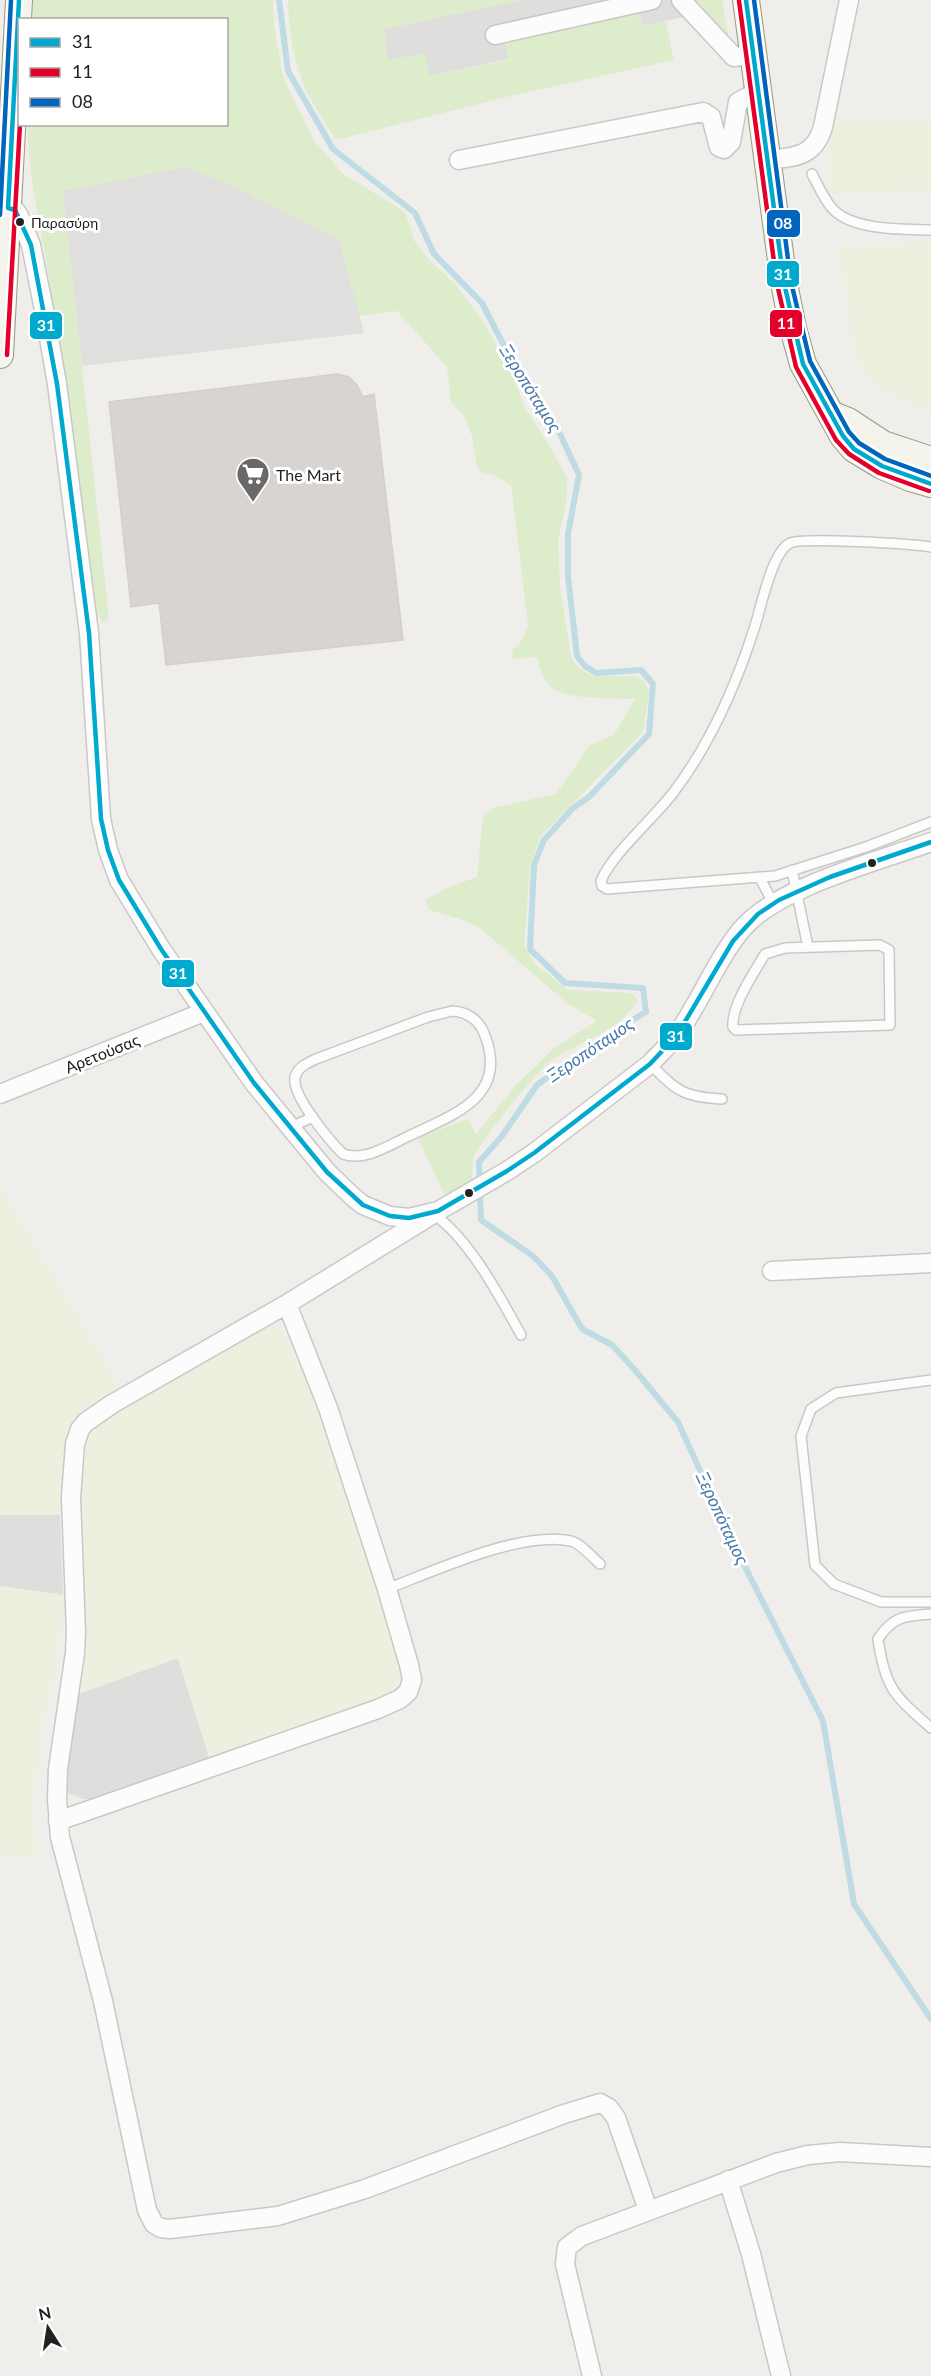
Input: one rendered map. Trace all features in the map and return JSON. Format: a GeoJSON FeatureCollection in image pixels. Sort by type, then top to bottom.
{"type":"FeatureCollection","features":[{"type":"Feature","properties":{"kind":"main road"},"geometry":{"type":"LineString","coordinates":[[0,355],[8,208],[7,80],[19,0]]}},
{"type":"Feature","properties":{"kind":"main road"},"geometry":{"type":"LineString","coordinates":[[746,0],[774,221],[793,328],[807,373],[833,414],[843,436],[854,449],[868,459],[895,472],[931,484]]}},
{"type":"Feature","properties":{"kind":"main road"},"geometry":{"type":"LineString","coordinates":[[833,414],[883,444],[931,460]]}},
{"type":"Feature","properties":{"kind":"street"},"geometry":{"type":"LineString","coordinates":[[495,35],[652,0]]}},
{"type":"Feature","properties":{"kind":"street"},"geometry":{"type":"LineString","coordinates":[[681,0],[734,57],[754,55]]}},
{"type":"Feature","properties":{"kind":"street"},"geometry":{"type":"LineString","coordinates":[[768,160],[800,155],[813,148],[817,142],[825,116],[849,0]]}},
{"type":"Feature","properties":{"kind":"street"},"geometry":{"type":"LineString","coordinates":[[459,160],[703,112],[711,117],[718,143],[721,148],[724,148],[731,142],[738,102],[759,91]]}},
{"type":"Feature","properties":{"kind":"street"},"geometry":{"type":"LineString","coordinates":[[8,208],[15,210],[19,216],[31,245],[57,384],[89,633],[101,819],[108,850],[119,880],[204,1012],[254,1083],[287,1129],[327,1172],[363,1205],[390,1216],[400,1218],[436,1213]]}},
{"type":"Feature","properties":{"kind":"street"},"geometry":{"type":"LineString","coordinates":[[648,2210],[616,2118],[609,2108],[600,2103],[564,2114],[365,2189],[278,2216],[180,2228],[160,2228],[154,2224],[147,2210],[103,2001],[85,1925],[64,1856],[58,1821],[58,1768],[75,1653],[71,1497],[73,1455],[77,1437],[86,1422],[112,1404],[287,1304],[534,1154],[650,1064],[680,1031],[749,920],[773,903],[798,890],[931,842]]}},
{"type":"Feature","properties":{"kind":"street","name":"Αρετούσας"},"geometry":{"type":"LineString","coordinates":[[0,1094],[204,1012]]}},
{"type":"Feature","properties":{"kind":"street"},"geometry":{"type":"LineString","coordinates":[[772,1271],[931,1263]]}},
{"type":"Feature","properties":{"kind":"street"},"geometry":{"type":"LineString","coordinates":[[58,1821],[367,1713],[400,1699],[408,1692],[412,1680],[387,1589],[328,1408],[287,1304]]}},
{"type":"Feature","properties":{"kind":"street"},"geometry":{"type":"LineString","coordinates":[[592,2376],[567,2276],[565,2252],[570,2244],[582,2236],[776,2163],[817,2154],[857,2152],[931,2157]]}},
{"type":"Feature","properties":{"kind":"street"},"geometry":{"type":"LineString","coordinates":[[728,2180],[751,2254],[781,2376]]}},
{"type":"Feature","properties":{"kind":"lane"},"geometry":{"type":"LineString","coordinates":[[812,174],[832,208],[846,218],[875,226],[931,230]]}},
{"type":"Feature","properties":{"kind":"lane"},"geometry":{"type":"LineString","coordinates":[[931,547],[811,540],[790,543],[785,547],[778,556],[739,672],[708,742],[674,792],[614,861],[601,881],[602,886],[607,889],[775,876],[866,847],[931,822]]}},
{"type":"Feature","properties":{"kind":"lane"},"geometry":{"type":"LineString","coordinates":[[792,870],[798,890],[808,947]]}},
{"type":"Feature","properties":{"kind":"lane"},"geometry":{"type":"LineString","coordinates":[[760,878],[773,903]]}},
{"type":"Feature","properties":{"kind":"lane"},"geometry":{"type":"LineString","coordinates":[[880,945],[889,951],[890,1026],[736,1030],[732,1021],[745,989],[765,954],[776,949],[808,947],[880,945]]}},
{"type":"Feature","properties":{"kind":"lane"},"geometry":{"type":"LineString","coordinates":[[460,1011],[478,1022],[488,1043],[491,1071],[483,1089],[472,1103],[454,1115],[377,1151],[358,1156],[343,1154],[314,1117],[295,1086],[296,1075],[306,1064],[442,1013],[460,1011]]}},
{"type":"Feature","properties":{"kind":"lane"},"geometry":{"type":"LineString","coordinates":[[650,1064],[673,1087],[696,1098],[722,1099]]}},
{"type":"Feature","properties":{"kind":"lane"},"geometry":{"type":"LineString","coordinates":[[287,1129],[314,1117]]}},
{"type":"Feature","properties":{"kind":"lane"},"geometry":{"type":"LineString","coordinates":[[436,1213],[490,1279],[521,1335]]}},
{"type":"Feature","properties":{"kind":"lane"},"geometry":{"type":"LineString","coordinates":[[931,1380],[836,1393],[811,1409],[801,1436],[815,1565],[834,1584],[881,1602],[931,1602]]}},
{"type":"Feature","properties":{"kind":"lane"},"geometry":{"type":"LineString","coordinates":[[387,1589],[505,1547],[543,1539],[573,1541],[600,1564]]}},
{"type":"Feature","properties":{"kind":"lane"},"geometry":{"type":"LineString","coordinates":[[931,1614],[907,1616],[887,1625],[878,1639],[882,1670],[897,1698],[931,1728]]}},
{"type":"Feature","properties":{"kind":"shaded area"},"geometry":{"type":"Polygon","coordinates":[[[521,0],[679,0],[683,17],[642,26],[639,10],[504,38],[509,59],[430,76],[388,60],[383,29],[521,0]]]}},
{"type":"Feature","properties":{"kind":"shaded area"},"geometry":{"type":"Polygon","coordinates":[[[185,167],[228,184],[339,239],[364,333],[82,366],[63,191],[185,167]]]}},
{"type":"Feature","properties":{"kind":"shaded area"},"geometry":{"type":"Polygon","coordinates":[[[0,1515],[60,1515],[63,1595],[0,1586],[0,1515]]]}},
{"type":"Feature","properties":{"kind":"shaded area"},"geometry":{"type":"Polygon","coordinates":[[[178,1658],[210,1760],[91,1799],[82,1799],[66,1792],[65,1780],[78,1694],[178,1658]]]}},
{"type":"Feature","properties":{"kind":"green space"},"geometry":{"type":"Polygon","coordinates":[[[32,0],[273,0],[274,27],[284,80],[313,139],[342,173],[405,212],[415,242],[430,261],[456,285],[482,320],[511,371],[525,408],[567,478],[567,499],[558,540],[560,587],[571,655],[575,664],[588,674],[596,676],[636,676],[644,681],[649,692],[643,732],[540,837],[530,867],[524,945],[535,964],[568,990],[632,993],[638,1000],[630,1011],[611,1028],[563,1053],[545,1066],[478,1149],[473,1160],[472,1185],[445,1196],[418,1138],[468,1119],[476,1134],[517,1084],[554,1048],[597,1021],[567,1003],[480,928],[460,919],[429,910],[426,900],[446,888],[477,877],[483,817],[493,808],[556,794],[590,745],[614,735],[635,699],[594,698],[562,693],[551,687],[545,680],[537,657],[513,659],[512,650],[523,639],[528,625],[511,485],[477,468],[472,436],[463,414],[451,402],[447,367],[397,311],[359,316],[339,239],[63,191],[108,609],[108,620],[102,622],[96,611],[51,291],[33,187],[28,126],[228,126],[228,18],[31,18],[32,0]]]}},
{"type":"Feature","properties":{"kind":"green space"},"geometry":{"type":"Polygon","coordinates":[[[288,0],[521,0],[384,29],[388,60],[425,53],[430,76],[509,60],[504,38],[639,9],[642,26],[665,21],[674,60],[510,96],[336,140],[303,83],[292,42],[288,0]]]}},
{"type":"Feature","properties":{"kind":"green space"},"geometry":{"type":"Polygon","coordinates":[[[690,0],[722,0],[730,45],[690,0]]]}},
{"type":"Feature","properties":{"kind":"green space"},"geometry":{"type":"Polygon","coordinates":[[[931,120],[931,190],[835,194],[829,188],[828,164],[833,121],[931,120]]]}},
{"type":"Feature","properties":{"kind":"green space"},"geometry":{"type":"Polygon","coordinates":[[[931,241],[931,409],[919,407],[886,391],[866,373],[859,363],[852,340],[840,248],[931,241]]]}},
{"type":"Feature","properties":{"kind":"green space"},"geometry":{"type":"Polygon","coordinates":[[[0,1187],[119,1385],[89,1405],[70,1424],[63,1463],[60,1515],[0,1515],[0,1187]]]}},
{"type":"Feature","properties":{"kind":"green space"},"geometry":{"type":"Polygon","coordinates":[[[268,1325],[281,1329],[303,1370],[377,1587],[398,1661],[399,1680],[392,1693],[375,1703],[210,1760],[178,1658],[78,1694],[84,1641],[85,1593],[81,1456],[88,1437],[101,1423],[246,1335],[268,1325]]]}},
{"type":"Feature","properties":{"kind":"green space"},"geometry":{"type":"Polygon","coordinates":[[[0,1586],[63,1595],[60,1643],[36,1770],[33,1807],[37,1856],[0,1855],[0,1586]]]}},
{"type":"Feature","properties":{"kind":"building","name":"The Mart"},"geometry":{"type":"Polygon","coordinates":[[[337,374],[349,377],[357,385],[363,397],[374,394],[403,640],[166,665],[159,603],[131,607],[109,402],[337,374]]]}},
{"type":"Feature","properties":{"kind":"waterway","name":"Ξεροπόταμος"},"geometry":{"type":"LineString","coordinates":[[279,0],[288,71],[333,149],[415,213],[434,254],[482,303],[514,365],[554,421],[579,475],[568,534],[568,576],[577,656],[585,666],[596,673],[641,670],[653,684],[649,734],[589,797],[573,808],[544,840],[534,865],[530,949],[565,983],[643,988],[646,1012],[601,1039],[537,1085],[502,1136],[479,1162],[481,1220],[533,1256],[552,1276],[582,1329],[612,1345],[678,1422],[732,1541],[823,1721],[854,1904],[931,2019]]}},
{"type":"Feature","properties":{"kind":"transit line","name":"08"},"geometry":{"type":"LineString","coordinates":[[0,215],[11,0]]}},
{"type":"Feature","properties":{"kind":"transit line","name":"31"},"geometry":{"type":"LineString","coordinates":[[18,18],[19,0]]}},
{"type":"Feature","properties":{"kind":"transit line","name":"31"},"geometry":{"type":"LineString","coordinates":[[746,0],[784,283],[803,364],[843,436],[854,449],[882,466],[931,484]]}},
{"type":"Feature","properties":{"kind":"transit line","name":"08"},"geometry":{"type":"LineString","coordinates":[[754,0],[791,282],[810,361],[849,432],[859,443],[885,459],[931,476]]}},
{"type":"Feature","properties":{"kind":"transit line","name":"11"},"geometry":{"type":"LineString","coordinates":[[739,1],[777,284],[796,367],[836,440],[849,454],[879,473],[929,491]]}},
{"type":"Feature","properties":{"kind":"transit line","name":"31"},"geometry":{"type":"LineString","coordinates":[[18,19],[8,208],[15,210],[31,245],[57,384],[89,633],[101,819],[108,850],[119,880],[161,949],[254,1083],[327,1172],[363,1205],[390,1216],[409,1218],[438,1211],[507,1171],[650,1064],[677,1035],[733,941],[758,914],[779,900],[830,877],[931,842]]}},
{"type":"Feature","properties":{"kind":"transit line","name":"11"},"geometry":{"type":"LineString","coordinates":[[7,355],[20,126]]}},
{"type":"Feature","properties":{"kind":"place","name":"Παρασύρη"},"geometry":{"type":"Point","coordinates":[20,222]}},
{"type":"Feature","properties":{"kind":"place","name":"The Mart"},"geometry":{"type":"Point","coordinates":[253,503]}}]}
